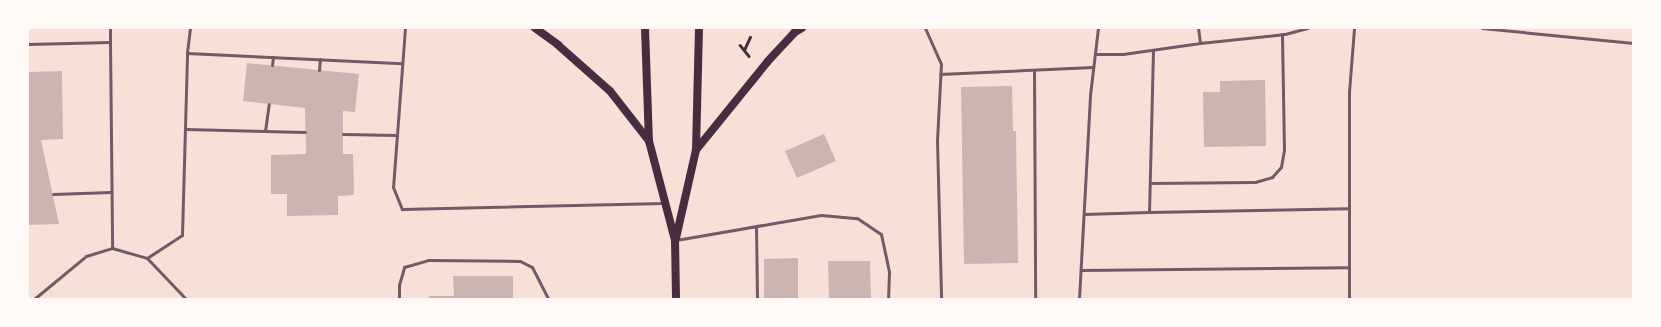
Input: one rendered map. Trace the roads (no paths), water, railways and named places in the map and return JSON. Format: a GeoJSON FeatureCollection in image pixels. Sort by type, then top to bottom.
{"type":"FeatureCollection","features":[{"type":"Feature","properties":{"kind":"main road"},"geometry":{"type":"LineString","coordinates":[[536,28],[558,45],[610,91],[649,141]]}},
{"type":"Feature","properties":{"kind":"main road"},"geometry":{"type":"LineString","coordinates":[[645,28],[649,141],[675,240],[676,299]]}},
{"type":"Feature","properties":{"kind":"main road"},"geometry":{"type":"LineString","coordinates":[[675,240],[696,150],[699,28]]}},
{"type":"Feature","properties":{"kind":"main road"},"geometry":{"type":"LineString","coordinates":[[696,150],[765,64],[795,32],[802,28]]}},
{"type":"Feature","properties":{"kind":"lane"},"geometry":{"type":"LineString","coordinates":[[110,28],[112,248]]}},
{"type":"Feature","properties":{"kind":"lane"},"geometry":{"type":"LineString","coordinates":[[147,258],[182,235],[187,53],[190,28]]}},
{"type":"Feature","properties":{"kind":"lane"},"geometry":{"type":"LineString","coordinates":[[405,28],[393,187],[402,209],[666,203]]}},
{"type":"Feature","properties":{"kind":"lane"},"geometry":{"type":"LineString","coordinates":[[925,28],[940,64],[937,141],[941,299]]}},
{"type":"Feature","properties":{"kind":"lane"},"geometry":{"type":"LineString","coordinates":[[1079,299],[1090,95],[1098,28]]}},
{"type":"Feature","properties":{"kind":"lane"},"geometry":{"type":"LineString","coordinates":[[1198,28],[1200,43]]}},
{"type":"Feature","properties":{"kind":"lane"},"geometry":{"type":"LineString","coordinates":[[1095,54],[1123,54],[1200,43],[1282,34],[1308,28]]}},
{"type":"Feature","properties":{"kind":"lane"},"geometry":{"type":"LineString","coordinates":[[1349,299],[1349,92],[1354,28]]}},
{"type":"Feature","properties":{"kind":"lane"},"geometry":{"type":"LineString","coordinates":[[1482,28],[1633,43]]}},
{"type":"Feature","properties":{"kind":"lane"},"geometry":{"type":"LineString","coordinates":[[1150,183],[1255,182],[1272,177],[1281,167],[1284,150],[1282,34]]}},
{"type":"Feature","properties":{"kind":"lane"},"geometry":{"type":"LineString","coordinates":[[28,44],[110,42]]}},
{"type":"Feature","properties":{"kind":"lane"},"geometry":{"type":"LineString","coordinates":[[1149,212],[1153,50]]}},
{"type":"Feature","properties":{"kind":"lane"},"geometry":{"type":"LineString","coordinates":[[187,53],[402,62]]}},
{"type":"Feature","properties":{"kind":"lane"},"geometry":{"type":"LineString","coordinates":[[272,65],[273,57]]}},
{"type":"Feature","properties":{"kind":"lane"},"geometry":{"type":"LineString","coordinates":[[319,70],[320,59]]}},
{"type":"Feature","properties":{"kind":"lane"},"geometry":{"type":"LineString","coordinates":[[940,74],[1093,68]]}},
{"type":"Feature","properties":{"kind":"lane"},"geometry":{"type":"LineString","coordinates":[[1034,70],[1035,299]]}},
{"type":"Feature","properties":{"kind":"lane"},"geometry":{"type":"LineString","coordinates":[[265,131],[269,104]]}},
{"type":"Feature","properties":{"kind":"lane"},"geometry":{"type":"LineString","coordinates":[[185,129],[305,132]]}},
{"type":"Feature","properties":{"kind":"lane"},"geometry":{"type":"LineString","coordinates":[[343,134],[397,135]]}},
{"type":"Feature","properties":{"kind":"lane"},"geometry":{"type":"LineString","coordinates":[[53,194],[112,192]]}},
{"type":"Feature","properties":{"kind":"lane"},"geometry":{"type":"LineString","coordinates":[[1084,214],[1349,208]]}},
{"type":"Feature","properties":{"kind":"lane"},"geometry":{"type":"LineString","coordinates":[[675,240],[821,215],[857,218],[881,234],[889,272],[888,299]]}},
{"type":"Feature","properties":{"kind":"lane"},"geometry":{"type":"LineString","coordinates":[[756,226],[757,299]]}},
{"type":"Feature","properties":{"kind":"lane"},"geometry":{"type":"LineString","coordinates":[[34,299],[86,256],[112,248],[147,258],[186,299]]}},
{"type":"Feature","properties":{"kind":"lane"},"geometry":{"type":"LineString","coordinates":[[399,299],[399,285],[404,267],[428,260],[435,260],[520,261],[532,267],[548,299]]}},
{"type":"Feature","properties":{"kind":"lane"},"geometry":{"type":"LineString","coordinates":[[1081,270],[1349,266]]}}]}
